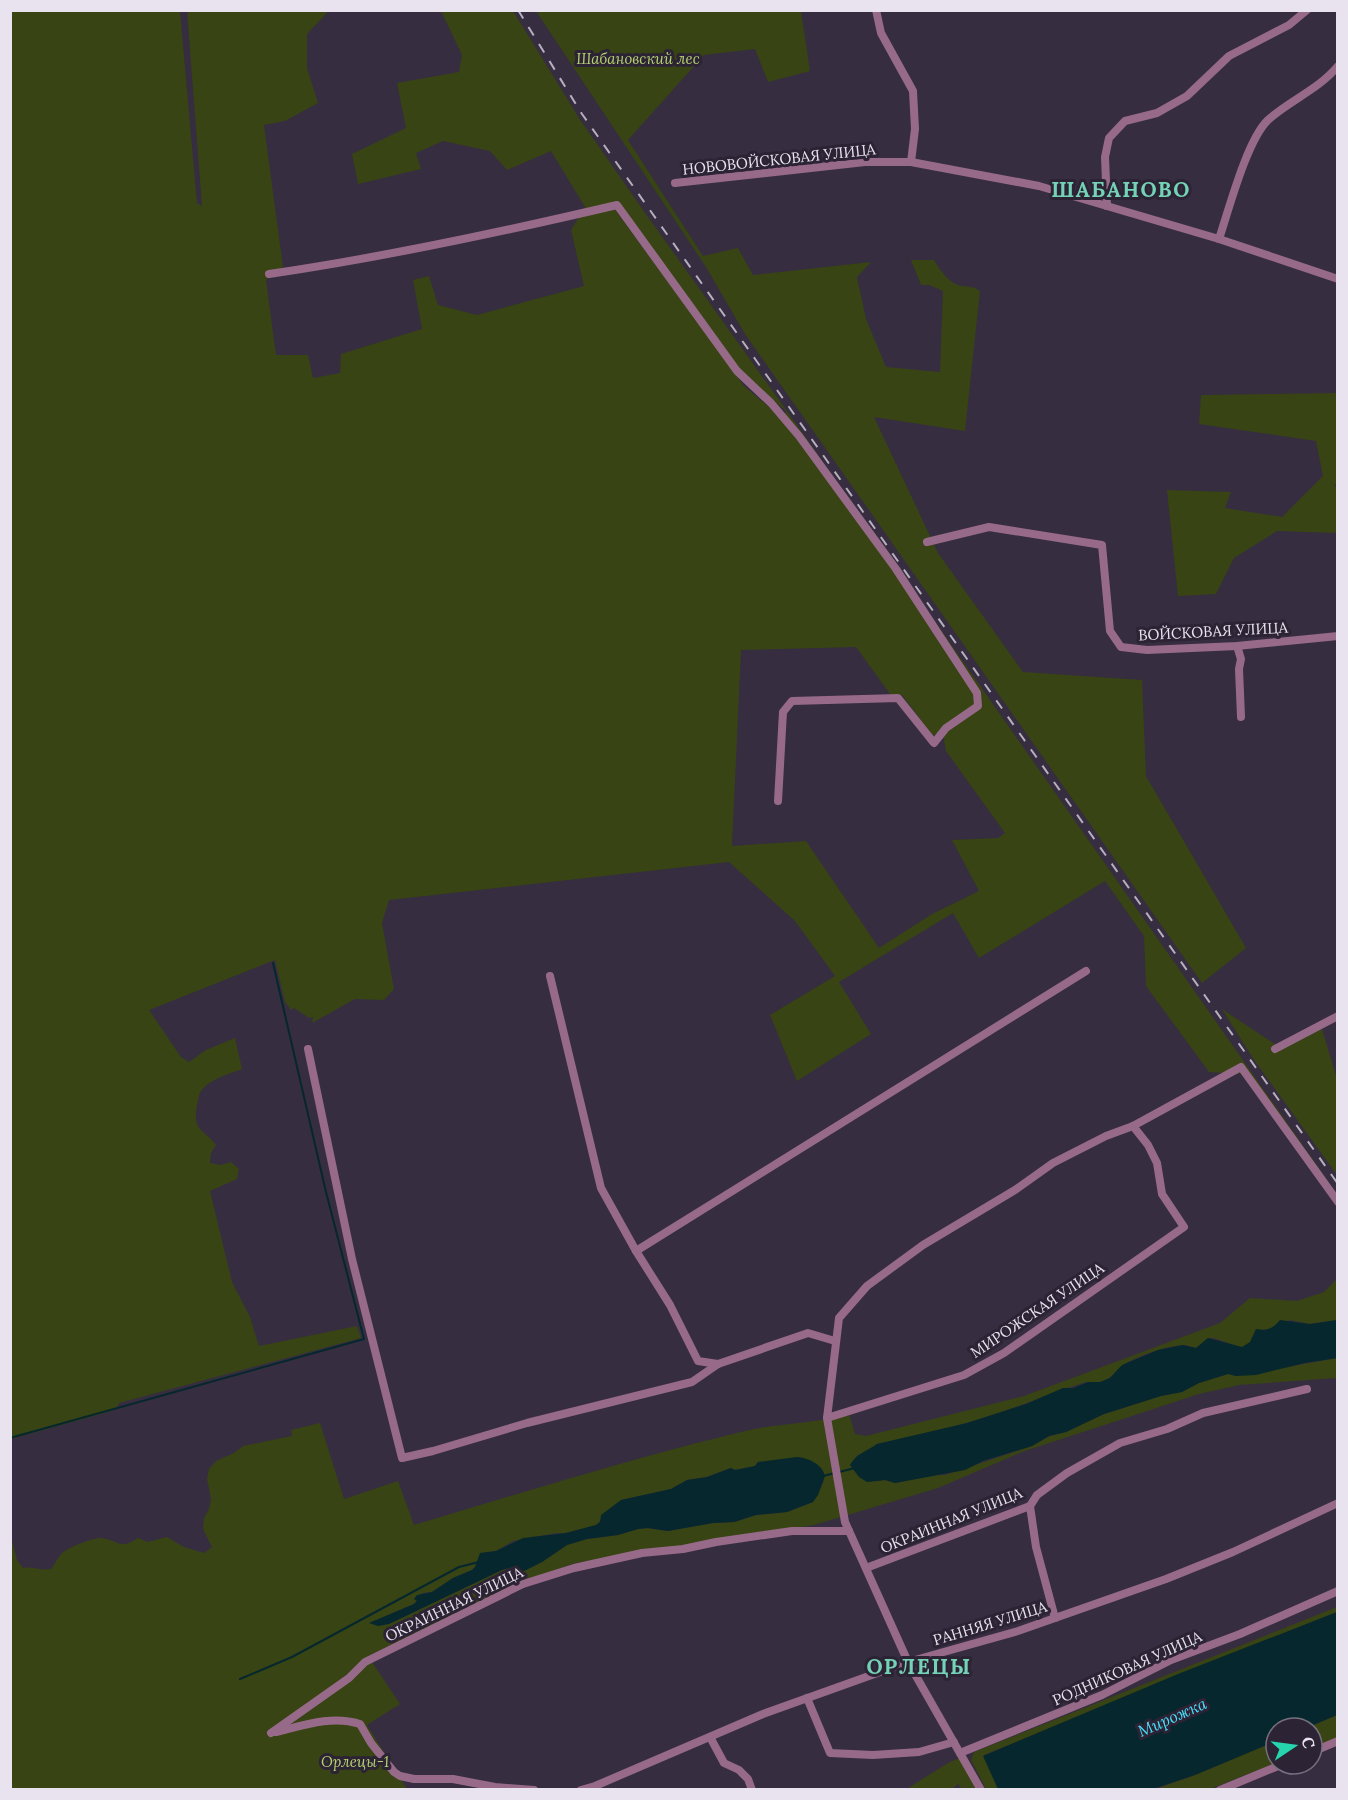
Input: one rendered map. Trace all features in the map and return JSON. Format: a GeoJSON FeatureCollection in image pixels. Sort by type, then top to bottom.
{"type":"FeatureCollection","features":[{"type":"Feature","properties":{"kind":"street"},"geometry":{"type":"LineString","coordinates":[[876,10],[881,33],[913,91],[915,118],[911,162]]}},
{"type":"Feature","properties":{"kind":"street"},"geometry":{"type":"LineString","coordinates":[[1107,206],[1105,157],[1109,138],[1125,121],[1157,112],[1187,96],[1229,56],[1289,25],[1307,10]]}},
{"type":"Feature","properties":{"kind":"street"},"geometry":{"type":"LineString","coordinates":[[1219,239],[1256,135],[1269,120],[1315,88],[1338,66]]}},
{"type":"Feature","properties":{"kind":"street","name":"НОВОВОЙСКОВАЯ УЛИЦА"},"geometry":{"type":"LineString","coordinates":[[675,183],[865,162],[911,162],[1039,186],[1219,239],[1338,279]]}},
{"type":"Feature","properties":{"kind":"street"},"geometry":{"type":"LineString","coordinates":[[269,274],[437,246],[617,206],[737,371],[771,403],[800,436],[896,569],[977,693],[978,706],[946,729],[934,743],[898,698],[792,701],[783,712],[778,801]]}},
{"type":"Feature","properties":{"kind":"street","name":"ВОЙСКОВАЯ УЛИЦА"},"geometry":{"type":"LineString","coordinates":[[927,542],[989,527],[1102,545],[1110,632],[1121,647],[1147,651],[1237,646],[1338,636]]}},
{"type":"Feature","properties":{"kind":"street"},"geometry":{"type":"LineString","coordinates":[[1237,646],[1241,659],[1239,669],[1241,717]]}},
{"type":"Feature","properties":{"kind":"street"},"geometry":{"type":"LineString","coordinates":[[636,1251],[1086,971]]}},
{"type":"Feature","properties":{"kind":"street"},"geometry":{"type":"LineString","coordinates":[[550,976],[601,1188],[636,1251],[670,1305],[698,1361],[718,1364]]}},
{"type":"Feature","properties":{"kind":"street"},"geometry":{"type":"LineString","coordinates":[[1275,1049],[1338,1016]]}},
{"type":"Feature","properties":{"kind":"street"},"geometry":{"type":"LineString","coordinates":[[309,1049],[352,1259],[402,1458],[434,1451],[527,1423],[692,1382],[718,1364],[808,1333],[835,1341]]}},
{"type":"Feature","properties":{"kind":"street"},"geometry":{"type":"LineString","coordinates":[[981,1790],[908,1662],[845,1522],[826,1418],[839,1318],[867,1286],[923,1245],[1015,1190],[1053,1162],[1106,1136],[1133,1126],[1241,1067],[1338,1202]]}},
{"type":"Feature","properties":{"kind":"street","name":"МИРОЖСКАЯ УЛИЦА"},"geometry":{"type":"LineString","coordinates":[[826,1418],[964,1374],[1004,1353],[1185,1227],[1162,1194],[1157,1163],[1148,1145],[1133,1126]]}},
{"type":"Feature","properties":{"kind":"street","name":"ОКРАИННАЯ УЛИЦА"},"geometry":{"type":"LineString","coordinates":[[866,1568],[1030,1506],[1037,1495],[1066,1473],[1120,1443],[1167,1429],[1203,1413],[1307,1389]]}},
{"type":"Feature","properties":{"kind":"street","name":"РАННЯЯ УЛИЦА"},"geometry":{"type":"LineString","coordinates":[[581,1790],[807,1698],[908,1662],[1018,1631],[1166,1579],[1233,1552],[1338,1503]]}},
{"type":"Feature","properties":{"kind":"street"},"geometry":{"type":"LineString","coordinates":[[1030,1506],[1036,1547],[1054,1618]]}},
{"type":"Feature","properties":{"kind":"street","name":"ОКРАИННАЯ УЛИЦА"},"geometry":{"type":"LineString","coordinates":[[534,1790],[495,1787],[453,1779],[414,1779],[400,1776],[394,1772],[377,1750],[360,1724],[345,1719],[322,1721],[271,1733],[349,1678],[365,1662],[523,1584],[574,1568],[642,1553],[683,1549],[792,1531],[849,1531]]}},
{"type":"Feature","properties":{"kind":"street","name":"РОДНИКОВАЯ УЛИЦА"},"geometry":{"type":"LineString","coordinates":[[960,1753],[1102,1695],[1171,1660],[1240,1634],[1338,1591]]}},
{"type":"Feature","properties":{"kind":"street"},"geometry":{"type":"LineString","coordinates":[[807,1698],[830,1753],[873,1755],[919,1752],[954,1742]]}},
{"type":"Feature","properties":{"kind":"street"},"geometry":{"type":"LineString","coordinates":[[710,1737],[724,1763],[739,1770],[747,1779],[752,1790]]}},
{"type":"Feature","properties":{"kind":"street"},"geometry":{"type":"LineString","coordinates":[[1324,1747],[1338,1741]]}},
{"type":"Feature","properties":{"kind":"street"},"geometry":{"type":"LineString","coordinates":[[1220,1790],[1264,1772]]}},
{"type":"Feature","properties":{"kind":"green space"},"geometry":{"type":"Polygon","coordinates":[[[10,11],[180,11],[197,203],[202,206],[187,11],[326,11],[327,13],[307,34],[307,68],[318,103],[285,121],[264,125],[283,267],[266,280],[276,355],[308,355],[313,378],[340,373],[341,354],[422,329],[413,280],[429,276],[438,305],[477,315],[584,286],[571,230],[585,207],[551,151],[507,170],[490,151],[443,141],[416,153],[421,169],[358,184],[352,154],[406,128],[397,83],[459,72],[462,55],[441,11],[513,11],[579,118],[643,210],[787,411],[1337,1194],[1337,1206],[1242,1074],[1209,1072],[1146,986],[1144,936],[1105,881],[979,958],[953,913],[839,982],[871,1034],[797,1081],[770,1015],[835,976],[795,921],[729,862],[389,900],[382,923],[394,989],[384,1000],[355,999],[312,1023],[313,1017],[309,1018],[294,1008],[291,1010],[285,1002],[275,960],[149,1010],[181,1057],[189,1062],[206,1050],[235,1038],[242,1069],[211,1082],[201,1091],[196,1119],[201,1130],[216,1145],[211,1153],[210,1163],[221,1165],[231,1162],[239,1169],[237,1179],[210,1191],[232,1282],[250,1317],[259,1346],[357,1326],[361,1338],[119,1403],[116,1409],[105,1413],[11,1439],[10,11]],[[621,208],[616,211],[744,386],[778,417],[787,412],[738,369],[621,208]],[[856,647],[741,650],[732,846],[806,841],[879,948],[932,914],[979,891],[952,840],[998,838],[1005,833],[946,751],[943,735],[978,710],[975,705],[933,736],[902,695],[890,694],[856,647]]]}},
{"type":"Feature","properties":{"kind":"green space","name":"Шабановский лес"},"geometry":{"type":"Polygon","coordinates":[[[536,11],[801,11],[810,71],[768,82],[755,49],[704,55],[628,140],[703,256],[738,248],[753,275],[871,262],[857,277],[866,319],[886,367],[940,372],[943,291],[929,285],[921,285],[911,260],[934,260],[949,280],[957,285],[973,287],[980,291],[965,431],[874,417],[938,553],[1023,672],[1142,680],[1146,776],[1246,948],[1202,983],[745,334],[706,267],[536,11]]]}},
{"type":"Feature","properties":{"kind":"green space"},"geometry":{"type":"Polygon","coordinates":[[[1337,393],[1338,481],[1334,486],[1337,487],[1337,533],[1277,531],[1234,558],[1216,594],[1178,596],[1167,490],[1231,492],[1225,508],[1282,517],[1323,476],[1316,441],[1199,424],[1201,395],[1337,393]]]}},
{"type":"Feature","properties":{"kind":"green space"},"geometry":{"type":"Polygon","coordinates":[[[1222,1009],[1282,1049],[1322,1029],[1337,1079],[1337,1175],[1252,1057],[1222,1009]]]}},
{"type":"Feature","properties":{"kind":"green space","name":"Орлецы-1"},"geometry":{"type":"Polygon","coordinates":[[[1337,1279],[1337,1320],[1310,1324],[1290,1320],[1267,1331],[1242,1348],[1209,1338],[1196,1348],[1183,1345],[1160,1349],[1128,1362],[1104,1381],[1083,1383],[981,1419],[877,1444],[856,1456],[867,1482],[885,1480],[895,1483],[945,1475],[1032,1446],[1050,1436],[1066,1432],[1104,1414],[1161,1396],[1182,1392],[1199,1383],[1228,1374],[1236,1376],[1337,1358],[1337,1378],[1239,1385],[1199,1394],[1022,1452],[938,1488],[814,1525],[575,1563],[522,1582],[368,1656],[400,1704],[367,1725],[407,1789],[11,1789],[10,1533],[17,1560],[23,1568],[51,1569],[65,1551],[98,1538],[123,1544],[138,1538],[148,1542],[167,1537],[184,1547],[204,1553],[212,1547],[203,1529],[204,1518],[211,1499],[207,1479],[209,1469],[216,1461],[243,1446],[292,1436],[291,1430],[320,1423],[344,1499],[398,1481],[414,1525],[620,1464],[745,1431],[849,1414],[855,1434],[866,1436],[1024,1396],[1220,1323],[1250,1298],[1297,1301],[1324,1292],[1337,1279]],[[758,1462],[755,1466],[735,1470],[730,1468],[707,1477],[687,1480],[671,1489],[621,1500],[596,1525],[566,1533],[513,1541],[496,1551],[481,1553],[472,1570],[453,1578],[432,1592],[422,1593],[414,1604],[370,1623],[389,1624],[502,1570],[513,1567],[524,1571],[567,1545],[587,1539],[618,1535],[638,1529],[668,1531],[713,1523],[735,1522],[756,1515],[787,1512],[813,1502],[824,1481],[768,1462],[758,1462]]]}},
{"type":"Feature","properties":{"kind":"green space"},"geometry":{"type":"Polygon","coordinates":[[[1337,1607],[1337,1612],[984,1755],[998,1789],[986,1789],[971,1760],[974,1752],[1337,1607]]]}},
{"type":"Feature","properties":{"kind":"green space"},"geometry":{"type":"Polygon","coordinates":[[[1337,1715],[1337,1739],[1324,1744],[1324,1720],[1337,1715]]]}},
{"type":"Feature","properties":{"kind":"green space"},"geometry":{"type":"Polygon","coordinates":[[[1264,1746],[1264,1768],[1210,1789],[1153,1790],[1264,1746]]]}},
{"type":"Feature","properties":{"kind":"green space"},"geometry":{"type":"Polygon","coordinates":[[[959,1758],[976,1789],[962,1789],[958,1784],[952,1789],[905,1790],[948,1763],[959,1758]]]}},
{"type":"Feature","properties":{"kind":"water"},"geometry":{"type":"Polygon","coordinates":[[[1280,1320],[1310,1324],[1337,1320],[1337,1358],[1256,1375],[1228,1374],[1199,1383],[1182,1392],[1161,1396],[1104,1414],[1066,1432],[1049,1436],[1032,1446],[983,1461],[965,1470],[895,1483],[885,1480],[867,1482],[859,1477],[850,1465],[859,1455],[877,1444],[967,1423],[1026,1404],[1063,1388],[1073,1388],[1088,1382],[1100,1382],[1110,1378],[1122,1365],[1158,1350],[1183,1345],[1196,1348],[1208,1338],[1242,1347],[1250,1342],[1256,1329],[1270,1329],[1280,1320]]]}},
{"type":"Feature","properties":{"kind":"water"},"geometry":{"type":"Polygon","coordinates":[[[797,1457],[814,1462],[825,1476],[813,1502],[787,1512],[756,1515],[734,1522],[713,1523],[668,1531],[638,1529],[618,1535],[587,1539],[567,1545],[524,1571],[513,1567],[502,1570],[389,1624],[378,1626],[369,1623],[414,1604],[417,1601],[414,1599],[417,1595],[432,1592],[453,1578],[472,1570],[480,1553],[496,1551],[523,1538],[566,1533],[596,1525],[600,1522],[601,1515],[621,1500],[671,1489],[687,1480],[707,1477],[731,1468],[735,1470],[755,1466],[758,1462],[797,1457]]]}},
{"type":"Feature","properties":{"kind":"water","name":"Мирожка"},"geometry":{"type":"Polygon","coordinates":[[[1337,1612],[1337,1715],[1324,1720],[1324,1716],[1264,1716],[1264,1746],[1195,1775],[1153,1789],[998,1789],[983,1756],[1178,1674],[1337,1612]]]}},
{"type":"Feature","properties":{"kind":"waterway"},"geometry":{"type":"LineString","coordinates":[[10,1438],[364,1339],[326,1192],[273,963]]}},
{"type":"Feature","properties":{"kind":"waterway"},"geometry":{"type":"LineString","coordinates":[[823,1476],[855,1468]]}},
{"type":"Feature","properties":{"kind":"waterway"},"geometry":{"type":"LineString","coordinates":[[240,1679],[292,1657],[459,1567],[479,1562]]}},
{"type":"Feature","properties":{"kind":"railway"},"geometry":{"type":"LineString","coordinates":[[518,10],[582,114],[1338,1184]]}},
{"type":"Feature","properties":{"kind":"district","name":"ШАБАНОВО"},"geometry":{"type":"Point","coordinates":[1121,189]}},
{"type":"Feature","properties":{"kind":"district","name":"ОРЛЕЦЫ"},"geometry":{"type":"Point","coordinates":[919,1666]}}]}
